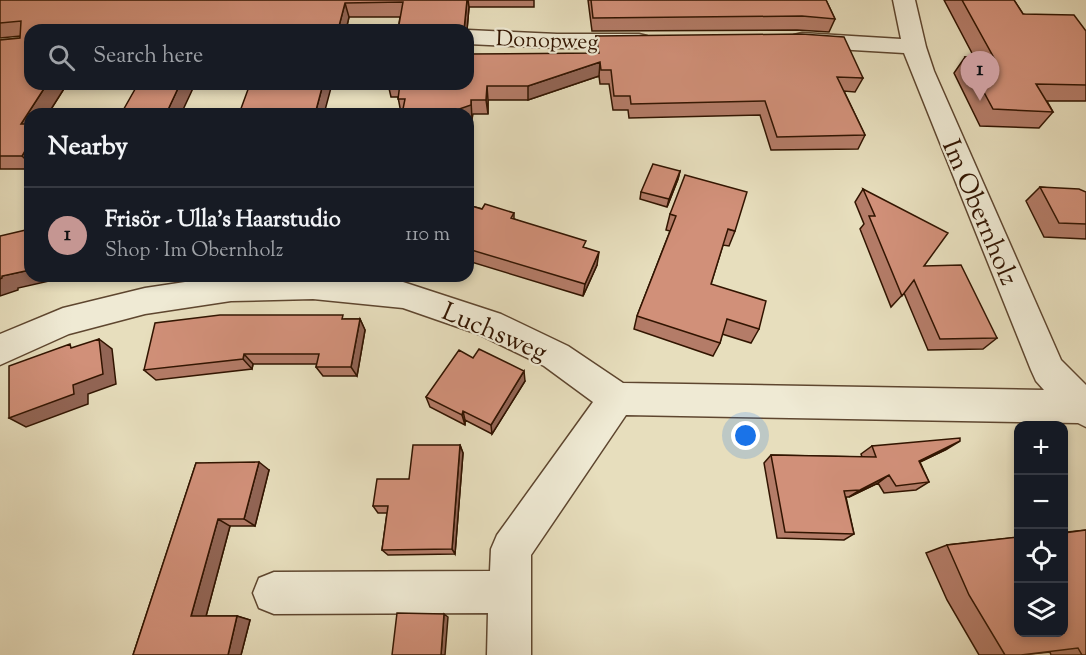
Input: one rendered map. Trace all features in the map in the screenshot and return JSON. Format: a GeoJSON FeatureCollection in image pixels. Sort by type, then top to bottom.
{"type":"FeatureCollection","features":[{"type":"Feature","properties":{"kind":"street","name":"Im Obernholz"},"geometry":{"type":"LineString","coordinates":[[904,0],[914,47],[922,71],[1047,370],[1085,409]]}},
{"type":"Feature","properties":{"kind":"street","name":"Donopweg"},"geometry":{"type":"LineString","coordinates":[[474,37],[505,37],[556,42],[660,40]]}},
{"type":"Feature","properties":{"kind":"street"},"geometry":{"type":"LineString","coordinates":[[786,39],[914,47]]}},
{"type":"Feature","properties":{"kind":"street","name":"Luchsweg"},"geometry":{"type":"LineString","coordinates":[[0,350],[63,322],[145,301],[231,288],[313,286],[403,295],[489,324],[556,356],[617,399]]}},
{"type":"Feature","properties":{"kind":"street"},"geometry":{"type":"LineString","coordinates":[[509,655],[511,549],[617,399],[1085,409]]}},
{"type":"Feature","properties":{"kind":"street"},"geometry":{"type":"LineString","coordinates":[[274,593],[510,592]]}},
{"type":"Feature","properties":{"kind":"building"},"geometry":{"type":"Polygon","coordinates":[[[0,0],[467,0],[465,24],[399,24],[403,2],[345,3],[340,24],[24,24],[24,90],[43,90],[31,108],[24,108],[24,119],[21,124],[24,124],[22,156],[0,156],[0,40],[20,38],[21,21],[0,23],[0,0]]]}},
{"type":"Feature","properties":{"kind":"building"},"geometry":{"type":"Polygon","coordinates":[[[591,0],[826,0],[835,19],[802,16],[593,18],[591,0]]]}},
{"type":"Feature","properties":{"kind":"building"},"geometry":{"type":"Polygon","coordinates":[[[962,0],[1014,0],[1023,14],[1074,15],[1086,31],[1086,85],[1036,84],[1053,112],[993,109],[965,57],[994,58],[962,0]]]}},
{"type":"Feature","properties":{"kind":"building"},"geometry":{"type":"Polygon","coordinates":[[[802,34],[844,37],[863,78],[837,77],[865,135],[777,137],[765,101],[631,104],[630,96],[614,96],[611,70],[601,70],[600,62],[528,86],[487,86],[486,100],[471,100],[471,105],[462,108],[403,108],[405,99],[398,99],[399,90],[474,90],[474,54],[599,53],[596,36],[802,34]]]}},
{"type":"Feature","properties":{"kind":"building"},"geometry":{"type":"Polygon","coordinates":[[[135,90],[177,90],[169,108],[124,108],[135,90]]]}},
{"type":"Feature","properties":{"kind":"building"},"geometry":{"type":"Polygon","coordinates":[[[248,90],[321,90],[317,108],[241,108],[248,90]]]}},
{"type":"Feature","properties":{"kind":"building"},"geometry":{"type":"Polygon","coordinates":[[[653,164],[680,171],[669,199],[641,192],[653,164]]]}},
{"type":"Feature","properties":{"kind":"building"},"geometry":{"type":"Polygon","coordinates":[[[685,175],[747,192],[735,231],[728,229],[711,284],[766,301],[759,329],[727,319],[720,343],[637,316],[676,216],[670,214],[685,175]]]}},
{"type":"Feature","properties":{"kind":"building"},"geometry":{"type":"Polygon","coordinates":[[[1040,187],[1079,189],[1086,192],[1086,224],[1059,223],[1040,187]]]}},
{"type":"Feature","properties":{"kind":"building"},"geometry":{"type":"Polygon","coordinates":[[[863,189],[948,233],[924,266],[961,265],[997,338],[940,339],[914,280],[902,296],[869,216],[875,216],[863,189]]]}},
{"type":"Feature","properties":{"kind":"building"},"geometry":{"type":"Polygon","coordinates":[[[485,204],[514,213],[511,218],[586,241],[583,247],[599,252],[585,284],[474,251],[474,207],[482,209],[485,204]]]}},
{"type":"Feature","properties":{"kind":"building"},"geometry":{"type":"Polygon","coordinates":[[[24,230],[24,271],[2,276],[0,279],[0,236],[24,230]]]}},
{"type":"Feature","properties":{"kind":"building"},"geometry":{"type":"Polygon","coordinates":[[[220,315],[343,315],[342,319],[360,319],[351,367],[316,367],[319,354],[244,354],[243,359],[144,370],[155,323],[220,315]]]}},
{"type":"Feature","properties":{"kind":"building"},"geometry":{"type":"Polygon","coordinates":[[[99,339],[103,374],[73,385],[74,394],[9,418],[9,366],[70,344],[71,348],[99,339]]]}},
{"type":"Feature","properties":{"kind":"building"},"geometry":{"type":"Polygon","coordinates":[[[479,349],[524,371],[491,425],[463,411],[462,415],[426,397],[459,350],[473,358],[479,349]]]}},
{"type":"Feature","properties":{"kind":"building"},"geometry":{"type":"Polygon","coordinates":[[[960,438],[960,441],[919,461],[929,482],[896,486],[889,475],[860,490],[844,491],[854,534],[785,532],[771,455],[876,457],[872,446],[960,438]]]}},
{"type":"Feature","properties":{"kind":"building"},"geometry":{"type":"Polygon","coordinates":[[[413,445],[460,445],[452,549],[382,550],[388,506],[373,506],[377,479],[409,479],[413,445]]]}},
{"type":"Feature","properties":{"kind":"building"},"geometry":{"type":"Polygon","coordinates":[[[259,462],[244,519],[218,519],[191,616],[237,616],[228,655],[133,655],[196,463],[259,462]]]}},
{"type":"Feature","properties":{"kind":"building"},"geometry":{"type":"Polygon","coordinates":[[[1086,530],[1086,655],[1082,655],[1078,648],[1005,655],[969,595],[947,545],[1014,537],[1014,637],[1068,637],[1068,532],[1086,530]]]}},
{"type":"Feature","properties":{"kind":"building"},"geometry":{"type":"Polygon","coordinates":[[[397,613],[444,614],[441,655],[392,655],[397,613]]]}},
{"type":"Feature","properties":{"kind":"place","name":"Frisör - Ulla's Haarstudio"},"geometry":{"type":"Point","coordinates":[980,101]}}]}
